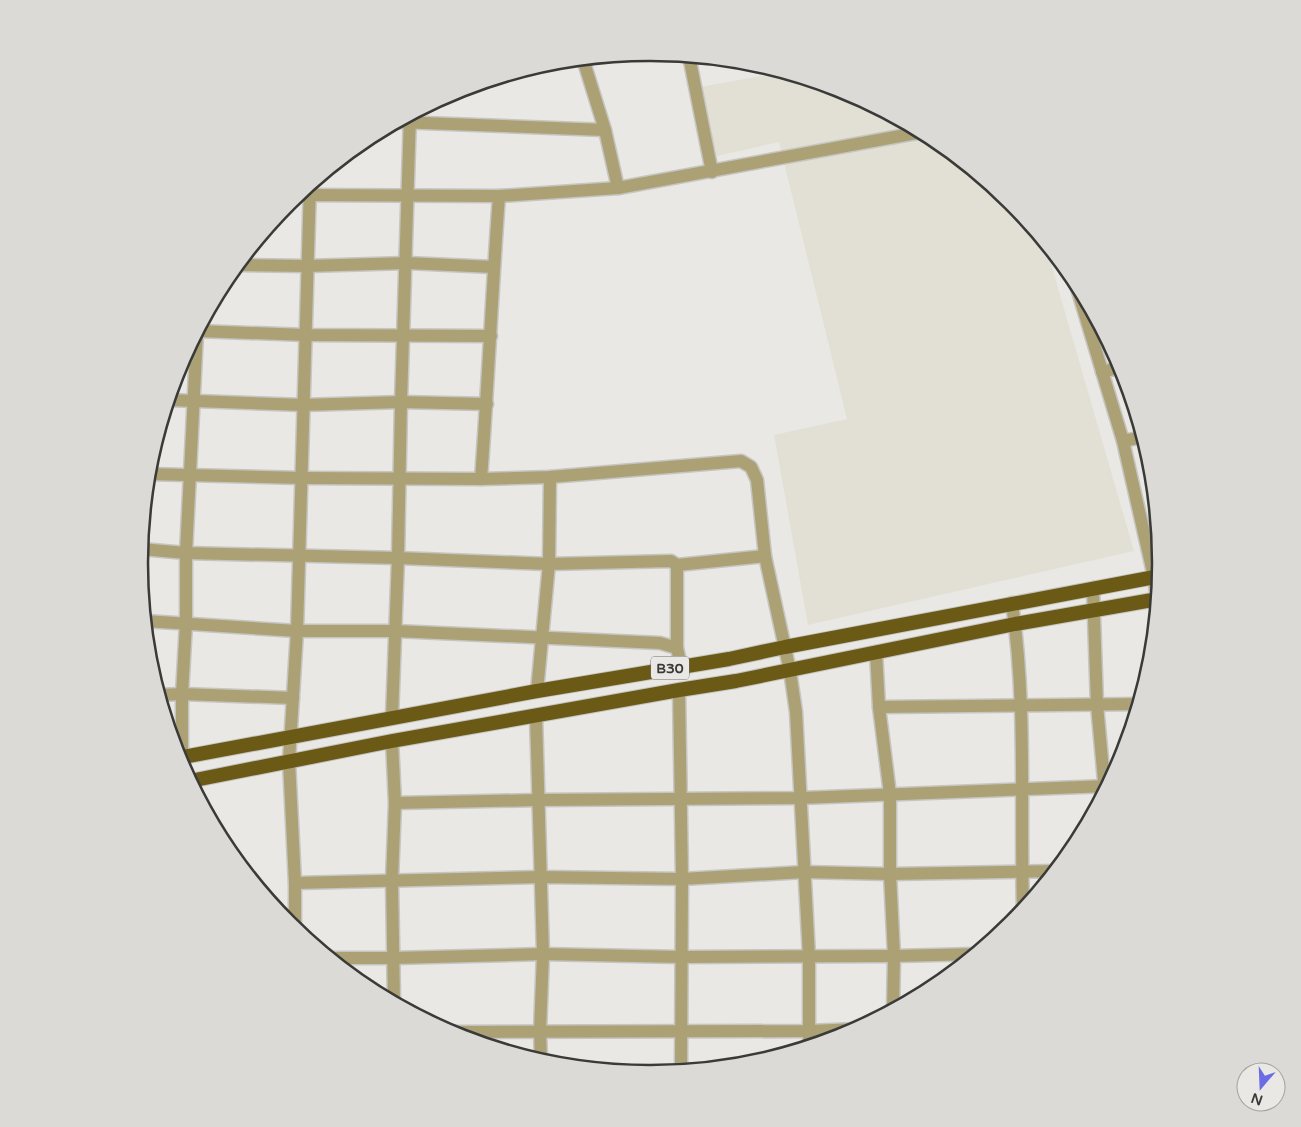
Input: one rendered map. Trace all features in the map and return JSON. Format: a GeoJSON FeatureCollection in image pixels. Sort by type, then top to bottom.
{"type":"FeatureCollection","features":[{"type":"Feature","properties":{"kind":"highway","name":"B30"},"geometry":{"type":"LineString","coordinates":[[188,760],[392,718],[729,659],[1153,577]]}},
{"type":"Feature","properties":{"kind":"highway","name":"B30"},"geometry":{"type":"LineString","coordinates":[[197,780],[392,741],[680,690],[736,682],[1015,624],[1152,600]]}},
{"type":"Feature","properties":{"kind":"highway"},"geometry":{"type":"LineString","coordinates":[[847,635],[851,657]]}},
{"type":"Feature","properties":{"kind":"street"},"geometry":{"type":"LineString","coordinates":[[691,63],[712,172]]}},
{"type":"Feature","properties":{"kind":"street"},"geometry":{"type":"LineString","coordinates":[[585,66],[605,130],[618,188]]}},
{"type":"Feature","properties":{"kind":"street"},"geometry":{"type":"LineString","coordinates":[[415,120],[605,130]]}},
{"type":"Feature","properties":{"kind":"street"},"geometry":{"type":"LineString","coordinates":[[392,718],[403,334],[407,263],[406,125]]}},
{"type":"Feature","properties":{"kind":"street"},"geometry":{"type":"LineString","coordinates":[[312,192],[408,197],[499,196],[618,188],[911,134]]}},
{"type":"Feature","properties":{"kind":"street"},"geometry":{"type":"LineString","coordinates":[[481,479],[499,196]]}},
{"type":"Feature","properties":{"kind":"street"},"geometry":{"type":"LineString","coordinates":[[295,919],[289,761],[297,631],[302,478],[302,405],[306,335],[306,198]]}},
{"type":"Feature","properties":{"kind":"street"},"geometry":{"type":"LineString","coordinates":[[247,265],[307,266],[407,263],[494,267]]}},
{"type":"Feature","properties":{"kind":"street"},"geometry":{"type":"LineString","coordinates":[[1083,309],[1123,441],[1153,560]]}},
{"type":"Feature","properties":{"kind":"street"},"geometry":{"type":"LineString","coordinates":[[205,332],[491,336]]}},
{"type":"Feature","properties":{"kind":"street"},"geometry":{"type":"LineString","coordinates":[[181,743],[189,475],[197,347]]}},
{"type":"Feature","properties":{"kind":"street"},"geometry":{"type":"LineString","coordinates":[[1102,372],[1114,369]]}},
{"type":"Feature","properties":{"kind":"street"},"geometry":{"type":"LineString","coordinates":[[176,400],[302,405],[401,402],[487,404]]}},
{"type":"Feature","properties":{"kind":"street"},"geometry":{"type":"LineString","coordinates":[[1123,441],[1137,438]]}},
{"type":"Feature","properties":{"kind":"street"},"geometry":{"type":"LineString","coordinates":[[157,474],[302,478],[481,479],[550,477],[741,461],[751,467],[757,480],[765,556],[790,671],[796,712],[809,956],[809,1040]]}},
{"type":"Feature","properties":{"kind":"street"},"geometry":{"type":"LineString","coordinates":[[538,691],[549,564],[550,477]]}},
{"type":"Feature","properties":{"kind":"street"},"geometry":{"type":"LineString","coordinates":[[148,550],[186,553],[549,564],[671,561],[677,565],[765,556]]}},
{"type":"Feature","properties":{"kind":"street"},"geometry":{"type":"LineString","coordinates":[[677,565],[677,648],[681,666]]}},
{"type":"Feature","properties":{"kind":"street"},"geometry":{"type":"LineString","coordinates":[[1093,588],[1097,705],[1105,778]]}},
{"type":"Feature","properties":{"kind":"street"},"geometry":{"type":"LineString","coordinates":[[1012,603],[1022,706],[1023,901]]}},
{"type":"Feature","properties":{"kind":"street"},"geometry":{"type":"LineString","coordinates":[[152,621],[297,631],[395,631],[543,637],[660,643],[677,648]]}},
{"type":"Feature","properties":{"kind":"street"},"geometry":{"type":"LineString","coordinates":[[876,652],[879,708],[890,794],[890,874],[894,956],[893,1003]]}},
{"type":"Feature","properties":{"kind":"street"},"geometry":{"type":"LineString","coordinates":[[680,690],[681,1065]]}},
{"type":"Feature","properties":{"kind":"street"},"geometry":{"type":"LineString","coordinates":[[166,695],[293,698]]}},
{"type":"Feature","properties":{"kind":"street"},"geometry":{"type":"LineString","coordinates":[[879,708],[1133,704]]}},
{"type":"Feature","properties":{"kind":"street"},"geometry":{"type":"LineString","coordinates":[[536,716],[543,954],[541,1053]]}},
{"type":"Feature","properties":{"kind":"street"},"geometry":{"type":"LineString","coordinates":[[392,741],[395,803],[392,880],[394,995]]}},
{"type":"Feature","properties":{"kind":"street"},"geometry":{"type":"LineString","coordinates":[[395,803],[801,798],[1023,789],[1100,788]]}},
{"type":"Feature","properties":{"kind":"street"},"geometry":{"type":"LineString","coordinates":[[295,883],[541,877],[682,879],[804,872],[890,874],[1047,871]]}},
{"type":"Feature","properties":{"kind":"street"},"geometry":{"type":"LineString","coordinates":[[340,958],[543,954],[680,957],[966,954]]}},
{"type":"Feature","properties":{"kind":"street"},"geometry":{"type":"LineString","coordinates":[[469,1032],[838,1030]]}},
{"type":"Feature","properties":{"kind":"shaded area"},"geometry":{"type":"Polygon","coordinates":[[[766,75],[843,99],[873,113],[930,146],[982,186],[1006,208],[1050,259],[1134,551],[808,625],[774,435],[847,419],[779,142],[717,156],[700,87],[766,75]]]}}]}
